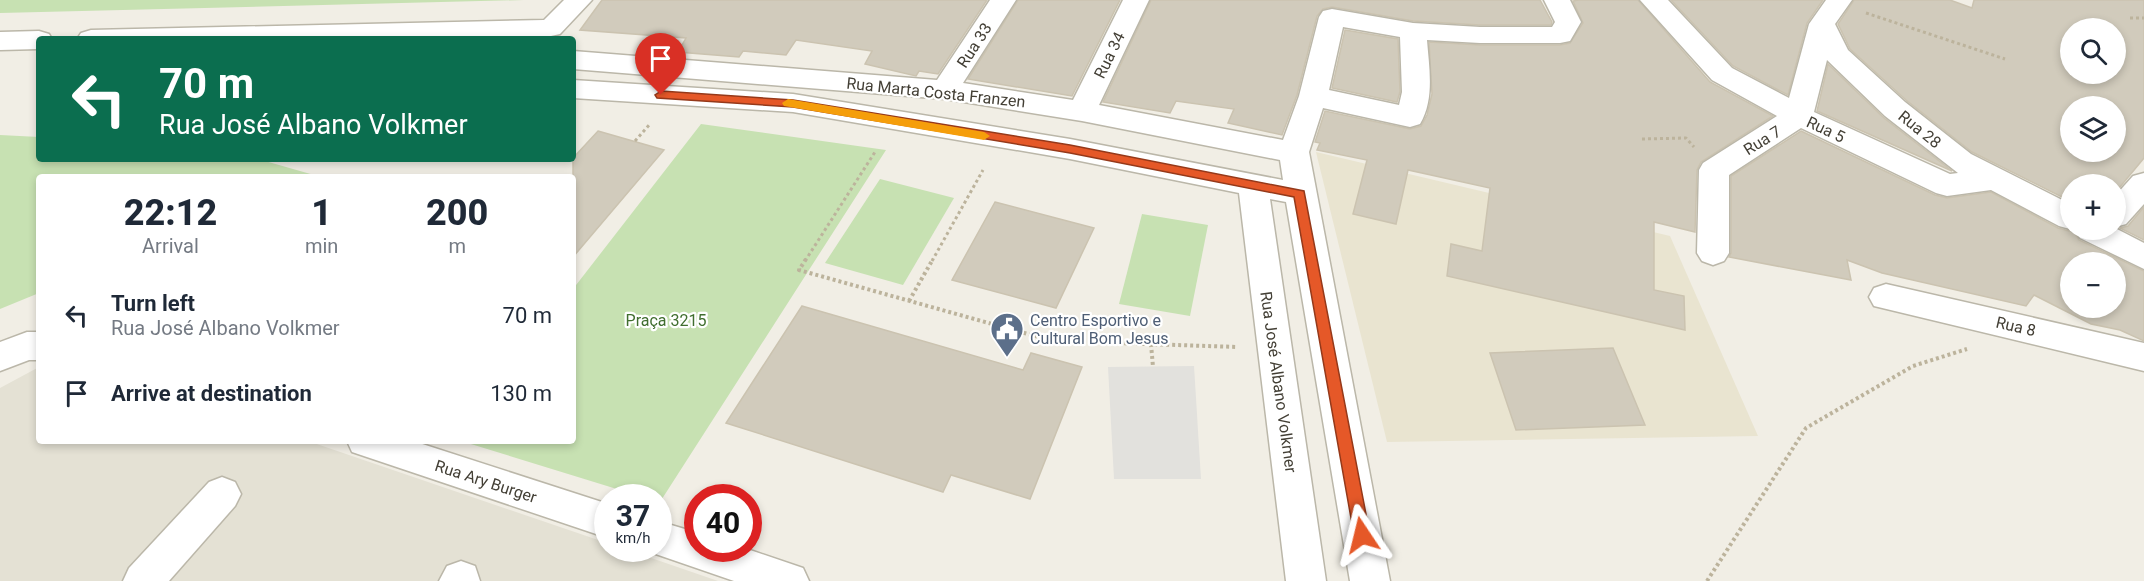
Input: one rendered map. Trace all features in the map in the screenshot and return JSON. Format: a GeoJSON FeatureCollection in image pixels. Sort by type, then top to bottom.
{"type":"FeatureCollection","features":[{"type":"Feature","properties":{"kind":"street"},"geometry":{"type":"LineString","coordinates":[[366,36],[549,34],[579,0]]}},
{"type":"Feature","properties":{"kind":"street","name":"Rua 33"},"geometry":{"type":"LineString","coordinates":[[945,90],[1003,0]]}},
{"type":"Feature","properties":{"kind":"street","name":"Rua 34"},"geometry":{"type":"LineString","coordinates":[[1082,111],[1136,0]]}},
{"type":"Feature","properties":{"kind":"street"},"geometry":{"type":"LineString","coordinates":[[1370,581],[1294,152],[1313,96],[1332,17],[1413,31],[1480,35],[1560,35],[1568,22],[1557,0]]}},
{"type":"Feature","properties":{"kind":"street","name":"Rua 5"},"geometry":{"type":"LineString","coordinates":[[1653,0],[1722,74],[1800,116],[1947,185],[1995,179]]}},
{"type":"Feature","properties":{"kind":"street","name":"Rua 7"},"geometry":{"type":"LineString","coordinates":[[1714,170],[1800,116],[1832,9]]}},
{"type":"Feature","properties":{"kind":"street","name":"Rua 28"},"geometry":{"type":"LineString","coordinates":[[1832,9],[1838,54],[1895,109],[1960,161],[2060,214]]}},
{"type":"Feature","properties":{"kind":"street"},"geometry":{"type":"LineString","coordinates":[[1313,96],[1410,117],[1416,92],[1413,31]]}},
{"type":"Feature","properties":{"kind":"street"},"geometry":{"type":"LineString","coordinates":[[0,41],[36,40]]}},
{"type":"Feature","properties":{"kind":"street","name":"Rua Marta Costa Franzen"},"geometry":{"type":"LineString","coordinates":[[576,60],[945,90],[1082,111],[1294,152]]}},
{"type":"Feature","properties":{"kind":"street"},"geometry":{"type":"LineString","coordinates":[[576,89],[793,104],[1070,149],[1300,194]]}},
{"type":"Feature","properties":{"kind":"street"},"geometry":{"type":"LineString","coordinates":[[1713,253],[1714,170]]}},
{"type":"Feature","properties":{"kind":"street","name":"Rua José Albano Volkmer"},"geometry":{"type":"LineString","coordinates":[[1253,184],[1273,348],[1306,581]]}},
{"type":"Feature","properties":{"kind":"street"},"geometry":{"type":"LineString","coordinates":[[2126,202],[2144,184]]}},
{"type":"Feature","properties":{"kind":"street"},"geometry":{"type":"LineString","coordinates":[[2120,240],[2144,257]]}},
{"type":"Feature","properties":{"kind":"street","name":"Rua 8"},"geometry":{"type":"LineString","coordinates":[[1886,297],[2144,357]]}},
{"type":"Feature","properties":{"kind":"street"},"geometry":{"type":"LineString","coordinates":[[0,357],[27,346],[36,346]]}},
{"type":"Feature","properties":{"kind":"street","name":"Rua Ary Burger"},"geometry":{"type":"LineString","coordinates":[[374,444],[594,516]]}},
{"type":"Feature","properties":{"kind":"street"},"geometry":{"type":"LineString","coordinates":[[143,581],[222,494]]}},
{"type":"Feature","properties":{"kind":"street"},"geometry":{"type":"LineString","coordinates":[[672,543],[789,581]]}},
{"type":"Feature","properties":{"kind":"path"},"geometry":{"type":"LineString","coordinates":[[1832,9],[2005,59]]}},
{"type":"Feature","properties":{"kind":"path"},"geometry":{"type":"LineString","coordinates":[[2130,18],[2144,18]]}},
{"type":"Feature","properties":{"kind":"path"},"geometry":{"type":"LineString","coordinates":[[634,141],[650,124]]}},
{"type":"Feature","properties":{"kind":"path"},"geometry":{"type":"LineString","coordinates":[[1642,139],[1686,138],[1714,170]]}},
{"type":"Feature","properties":{"kind":"path"},"geometry":{"type":"LineString","coordinates":[[875,152],[799,270],[1053,341],[1273,348]]}},
{"type":"Feature","properties":{"kind":"path"},"geometry":{"type":"LineString","coordinates":[[909,301],[983,170]]}},
{"type":"Feature","properties":{"kind":"path"},"geometry":{"type":"LineString","coordinates":[[1151,344],[1153,367]]}},
{"type":"Feature","properties":{"kind":"path"},"geometry":{"type":"LineString","coordinates":[[1707,581],[1806,428],[1913,366],[1978,346]]}},
{"type":"Feature","properties":{"kind":"shaded area"},"geometry":{"type":"Polygon","coordinates":[[[1316,152],[1670,236],[1758,436],[1387,442],[1316,152]]]}},
{"type":"Feature","properties":{"kind":"shaded area"},"geometry":{"type":"Polygon","coordinates":[[[1194,366],[1201,479],[1114,479],[1108,367],[1194,366]]]}},
{"type":"Feature","properties":{"kind":"shaded area"},"geometry":{"type":"Polygon","coordinates":[[[36,369],[36,444],[317,444],[594,539],[594,562],[663,562],[718,581],[0,581],[0,388],[36,369]]]}},
{"type":"Feature","properties":{"kind":"green space"},"geometry":{"type":"Polygon","coordinates":[[[0,0],[524,0],[0,13],[0,0]]]}},
{"type":"Feature","properties":{"kind":"green space","name":"Praça 3215"},"geometry":{"type":"Polygon","coordinates":[[[701,124],[886,150],[672,484],[601,484],[471,444],[576,444],[576,285],[701,124]]]}},
{"type":"Feature","properties":{"kind":"green space"},"geometry":{"type":"Polygon","coordinates":[[[0,135],[36,137],[36,162],[268,162],[310,174],[36,174],[36,294],[0,309],[0,135]]]}},
{"type":"Feature","properties":{"kind":"green space"},"geometry":{"type":"Polygon","coordinates":[[[880,179],[954,198],[903,285],[825,263],[880,179]]]}},
{"type":"Feature","properties":{"kind":"green space"},"geometry":{"type":"Polygon","coordinates":[[[1142,214],[1208,225],[1190,316],[1119,304],[1142,214]]]}},
{"type":"Feature","properties":{"kind":"building"},"geometry":{"type":"Polygon","coordinates":[[[602,0],[987,0],[938,74],[919,71],[916,76],[865,64],[872,51],[796,40],[786,55],[743,51],[739,57],[678,52],[686,38],[580,30],[602,0]]]}},
{"type":"Feature","properties":{"kind":"building"},"geometry":{"type":"Polygon","coordinates":[[[1018,0],[1120,0],[1072,96],[968,79],[1018,0]]]}},
{"type":"Feature","properties":{"kind":"building"},"geometry":{"type":"Polygon","coordinates":[[[1151,0],[1540,0],[1552,22],[1551,25],[1480,25],[1413,21],[1332,7],[1323,9],[1317,16],[1297,95],[1282,135],[1228,123],[1234,109],[1176,101],[1170,113],[1103,102],[1151,0]]]}},
{"type":"Feature","properties":{"kind":"building"},"geometry":{"type":"Polygon","coordinates":[[[1638,0],[1710,82],[1773,116],[1701,162],[1697,170],[1695,232],[1654,222],[1654,290],[1684,296],[1685,330],[1447,276],[1451,244],[1482,251],[1490,188],[1408,170],[1396,224],[1353,214],[1367,160],[1317,150],[1320,143],[1315,142],[1325,111],[1410,129],[1421,126],[1427,115],[1432,94],[1429,42],[1480,45],[1570,43],[1583,23],[1573,1],[1638,0]]]}},
{"type":"Feature","properties":{"kind":"building"},"geometry":{"type":"Polygon","coordinates":[[[1671,0],[1823,0],[1807,23],[1788,95],[1733,66],[1671,0]]]}},
{"type":"Feature","properties":{"kind":"building"},"geometry":{"type":"Polygon","coordinates":[[[1854,0],[1950,0],[1972,8],[1974,0],[2144,0],[2144,158],[2126,180],[2126,174],[2060,174],[2060,196],[1972,152],[1906,100],[1850,49],[1838,24],[1854,0]]]}},
{"type":"Feature","properties":{"kind":"building"},"geometry":{"type":"Polygon","coordinates":[[[1345,30],[1398,39],[1400,92],[1397,102],[1332,88],[1345,30]]]}},
{"type":"Feature","properties":{"kind":"building"},"geometry":{"type":"Polygon","coordinates":[[[1828,64],[1884,118],[1952,171],[1817,111],[1828,64]]]}},
{"type":"Feature","properties":{"kind":"building"},"geometry":{"type":"Polygon","coordinates":[[[598,131],[664,150],[576,253],[576,174],[573,174],[573,162],[576,162],[576,155],[598,131]]]}},
{"type":"Feature","properties":{"kind":"building"},"geometry":{"type":"Polygon","coordinates":[[[1801,131],[1935,195],[1947,198],[1991,192],[2060,229],[2060,240],[2079,240],[2104,252],[2060,252],[2060,308],[2034,295],[2026,306],[1882,273],[1847,260],[1851,280],[1729,257],[1731,253],[1731,176],[1801,131]]]}},
{"type":"Feature","properties":{"kind":"building"},"geometry":{"type":"Polygon","coordinates":[[[995,202],[1094,228],[1056,308],[952,280],[995,202]]]}},
{"type":"Feature","properties":{"kind":"building"},"geometry":{"type":"Polygon","coordinates":[[[2144,207],[2144,240],[2126,231],[2144,207]]]}},
{"type":"Feature","properties":{"kind":"building"},"geometry":{"type":"Polygon","coordinates":[[[2126,262],[2144,271],[2144,341],[2120,330],[2091,324],[2079,318],[2126,318],[2126,262]]]}},
{"type":"Feature","properties":{"kind":"building"},"geometry":{"type":"Polygon","coordinates":[[[802,306],[1023,370],[1031,353],[1082,367],[1030,499],[951,475],[943,492],[726,423],[802,306]]]}},
{"type":"Feature","properties":{"kind":"building"},"geometry":{"type":"Polygon","coordinates":[[[1613,348],[1645,425],[1516,430],[1490,353],[1613,348]]]}},
{"type":"Feature","properties":{"kind":"slow traffic"},"geometry":{"type":"LineString","coordinates":[[788,103],[984,136]]}},
{"type":"Feature","properties":{"kind":"place","name":"Centro Esportivo e Cultural Bom Jesus"},"geometry":{"type":"Point","coordinates":[1007,358]}},
{"type":"Feature","properties":{"kind":"route"},"geometry":{"type":"LineString","coordinates":[[661,95],[793,104],[1070,149],[1300,194],[1362,535]]}}]}
